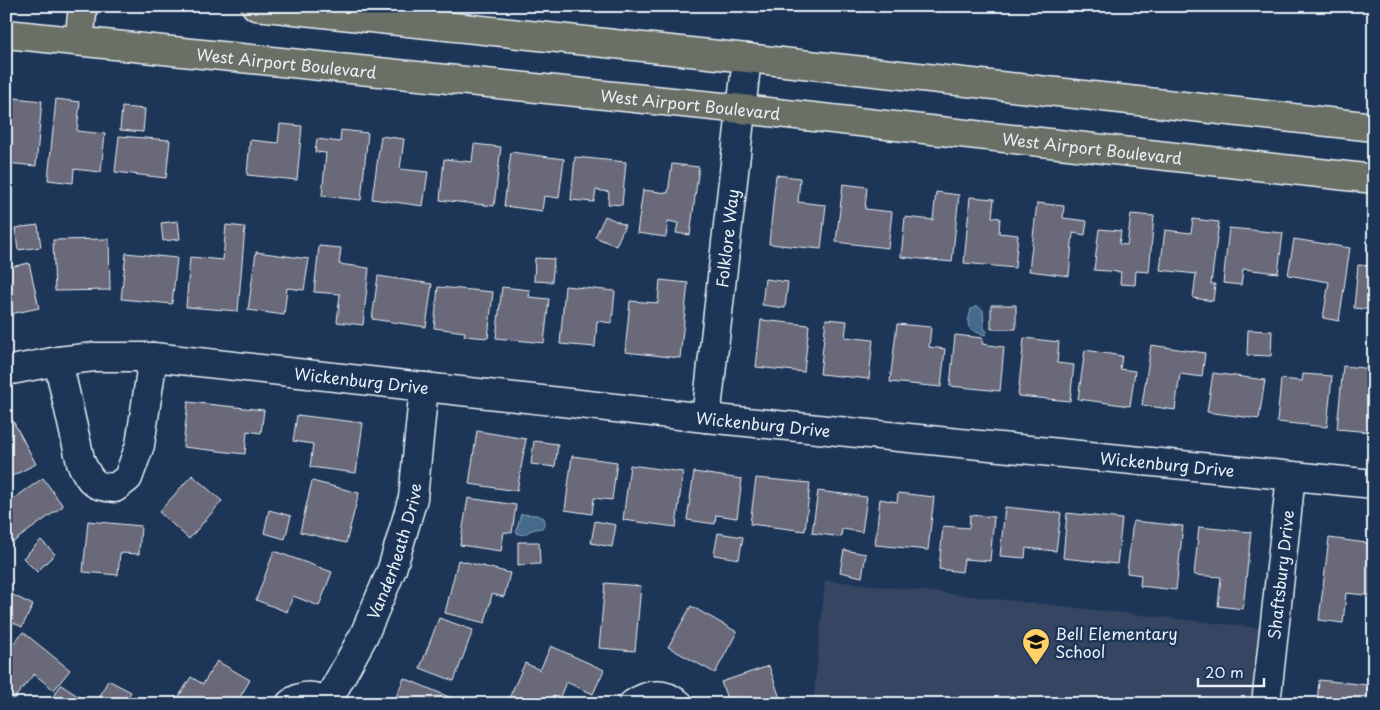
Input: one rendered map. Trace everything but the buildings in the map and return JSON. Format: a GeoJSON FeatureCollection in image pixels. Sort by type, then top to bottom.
{"type":"FeatureCollection","features":[{"type":"Feature","properties":{"kind":"main road"},"geometry":{"type":"LineString","coordinates":[[79,41],[82,6]]}},
{"type":"Feature","properties":{"kind":"main road"},"geometry":{"type":"LineString","coordinates":[[256,6],[1374,127]]}},
{"type":"Feature","properties":{"kind":"main road","name":"West Airport Boulevard"},"geometry":{"type":"LineString","coordinates":[[6,34],[742,109],[1374,179]]}},
{"type":"Feature","properties":{"kind":"street","name":"Folklore Way"},"geometry":{"type":"LineString","coordinates":[[706,418],[748,58]]}},
{"type":"Feature","properties":{"kind":"street","name":"Wickenburg Drive"},"geometry":{"type":"LineString","coordinates":[[6,371],[58,361],[95,357],[153,358],[706,418],[1374,484]]}},
{"type":"Feature","properties":{"kind":"street"},"geometry":{"type":"LineString","coordinates":[[58,361],[81,463],[89,479],[101,487],[116,488],[128,478],[140,445],[153,358]]}},
{"type":"Feature","properties":{"kind":"street","name":"Vanderheath Drive"},"geometry":{"type":"LineString","coordinates":[[290,704],[300,697],[309,696],[328,703],[364,635],[392,570],[413,498],[424,387]]}},
{"type":"Feature","properties":{"kind":"street","name":"Shaftsbury Drive"},"geometry":{"type":"LineString","coordinates":[[1266,704],[1291,476]]}},
{"type":"Feature","properties":{"kind":"street"},"geometry":{"type":"LineString","coordinates":[[633,704],[640,698],[662,695],[679,704]]}},
{"type":"Feature","properties":{"kind":"shaded area"},"geometry":{"type":"Polygon","coordinates":[[[977,306],[983,310],[984,328],[987,333],[985,335],[974,331],[968,324],[971,309],[977,306]]]}},
{"type":"Feature","properties":{"kind":"shaded area"},"geometry":{"type":"Polygon","coordinates":[[[521,514],[537,515],[544,518],[545,523],[542,528],[520,534],[516,532],[521,514]]]}},
{"type":"Feature","properties":{"kind":"shaded area","name":"Bell Elementary School"},"geometry":{"type":"Polygon","coordinates":[[[825,580],[1260,628],[1251,704],[813,704],[825,580]]]}},
{"type":"Feature","properties":{"kind":"place","name":"Bell Elementary School"},"geometry":{"type":"Point","coordinates":[1036,666]}}]}
